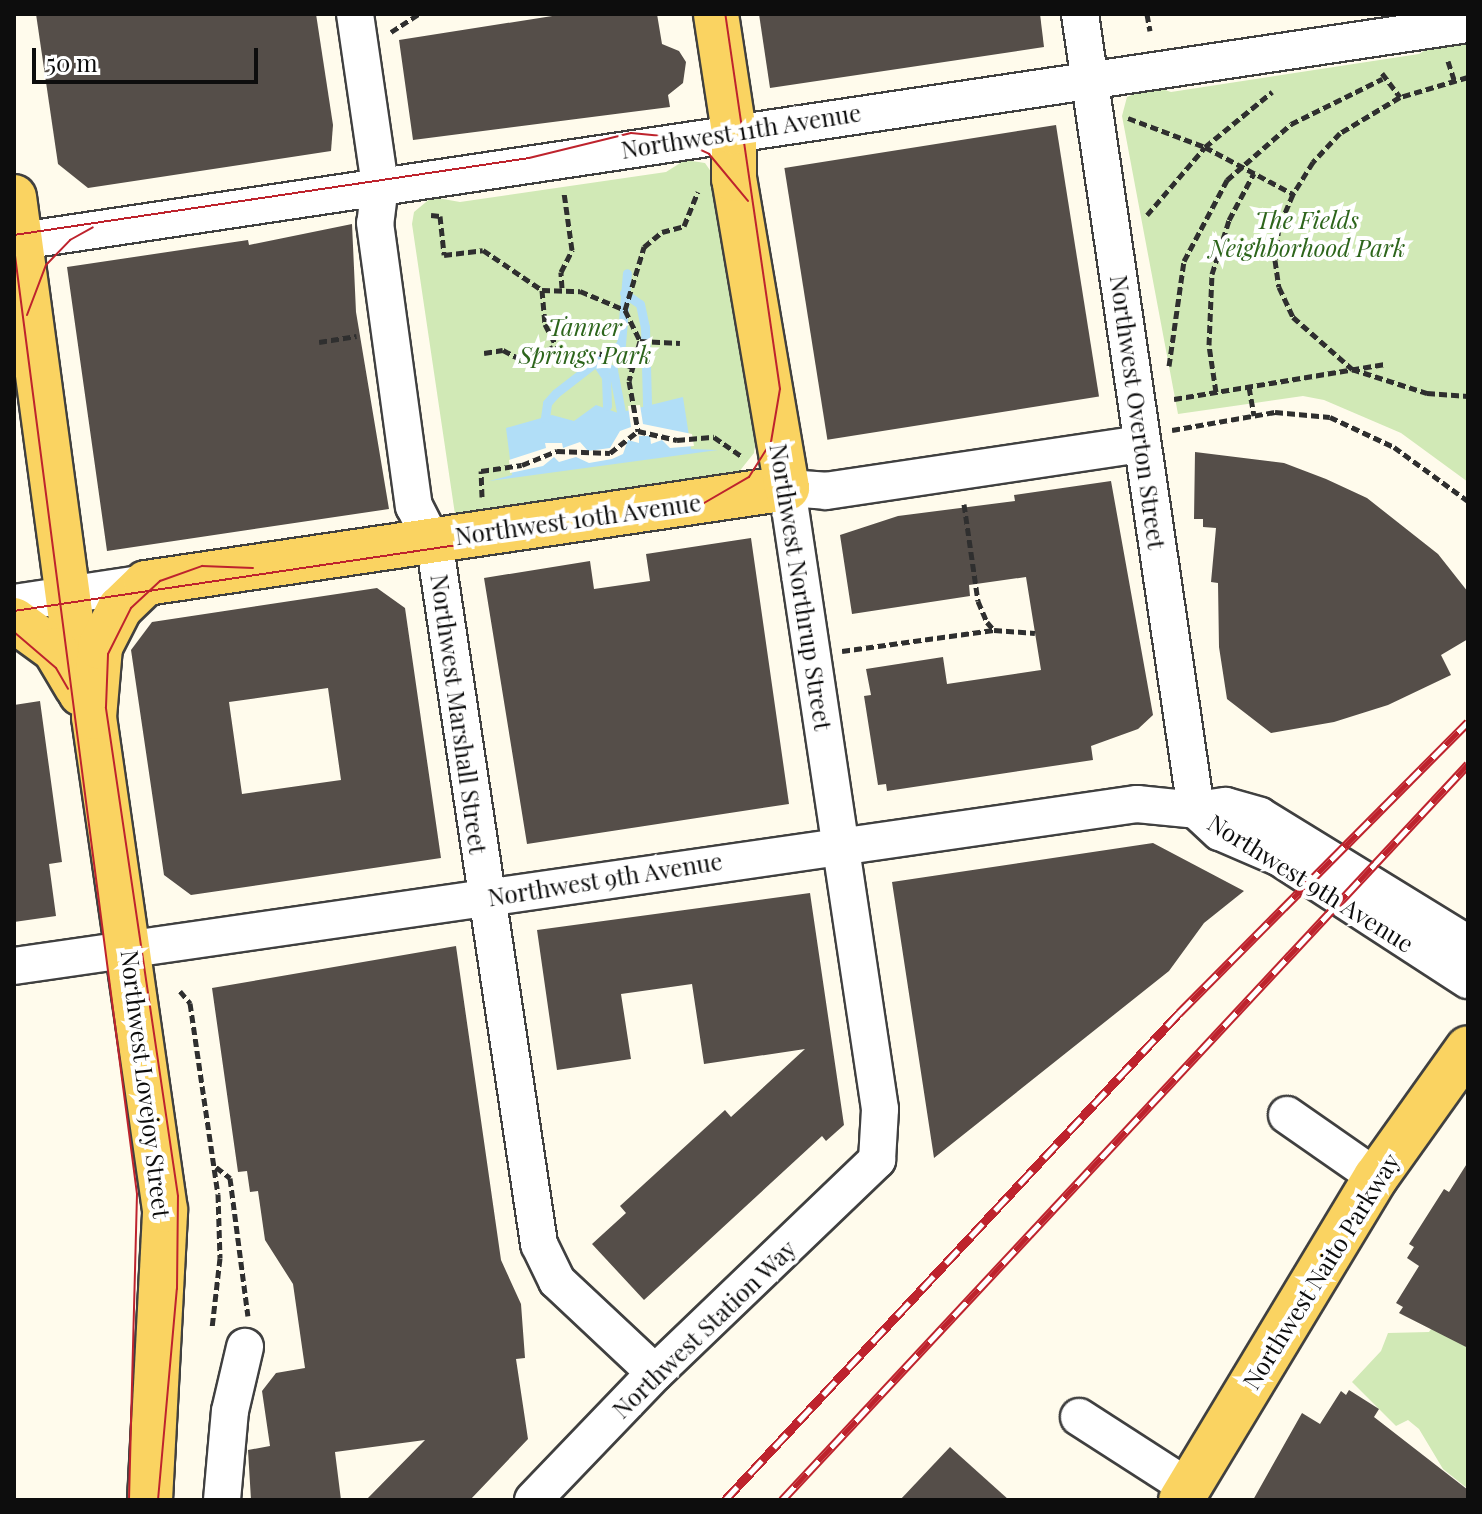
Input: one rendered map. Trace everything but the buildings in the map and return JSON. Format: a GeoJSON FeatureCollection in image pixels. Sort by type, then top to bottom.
{"type":"FeatureCollection","features":[{"type":"Feature","properties":{"kind":"main road","name":"Northwest Northrup Street"},"geometry":{"type":"LineString","coordinates":[[716,14],[734,132],[734,179],[787,488]]}},
{"type":"Feature","properties":{"kind":"main road","name":"Northwest Lovejoy Street"},"geometry":{"type":"LineString","coordinates":[[14,197],[17,242],[66,595],[129,949],[161,1155],[162,1316],[150,1500]]}},
{"type":"Feature","properties":{"kind":"main road","name":"Northwest 10th Avenue"},"geometry":{"type":"LineString","coordinates":[[146,583],[787,488]]}},
{"type":"Feature","properties":{"kind":"main road","name":"Northwest Lovejoy Street"},"geometry":{"type":"LineString","coordinates":[[86,704],[100,647],[120,608],[146,583]]}},
{"type":"Feature","properties":{"kind":"main road"},"geometry":{"type":"LineString","coordinates":[[14,620],[55,650],[86,704]]}},
{"type":"Feature","properties":{"kind":"main road","name":"Northwest Naito Parkway"},"geometry":{"type":"LineString","coordinates":[[1185,1494],[1376,1177],[1468,1048]]}},
{"type":"Feature","properties":{"kind":"street","name":"Northwest Marshall Street"},"geometry":{"type":"LineString","coordinates":[[355,14],[380,185],[375,223],[414,506],[434,540],[485,897],[546,1265],[655,1373]]}},
{"type":"Feature","properties":{"kind":"street","name":"Northwest Overton Street"},"geometry":{"type":"LineString","coordinates":[[1080,14],[1196,810]]}},
{"type":"Feature","properties":{"kind":"street","name":"Northwest 11th Avenue"},"geometry":{"type":"LineString","coordinates":[[17,242],[1090,79],[1449,32]]}},
{"type":"Feature","properties":{"kind":"street","name":"Northwest 10th Avenue"},"geometry":{"type":"LineString","coordinates":[[787,488],[826,491],[1142,439]]}},
{"type":"Feature","properties":{"kind":"street","name":"Northwest Northrup Street"},"geometry":{"type":"LineString","coordinates":[[787,488],[880,1109],[877,1160]]}},
{"type":"Feature","properties":{"kind":"street","name":"Northwest 10th Avenue"},"geometry":{"type":"LineString","coordinates":[[14,603],[146,583]]}},
{"type":"Feature","properties":{"kind":"street","name":"Northwest 9th Avenue"},"geometry":{"type":"LineString","coordinates":[[14,966],[1120,804],[1196,810],[1226,806],[1279,825],[1468,944]]}},
{"type":"Feature","properties":{"kind":"street","name":"Northwest 9th Avenue"},"geometry":{"type":"LineString","coordinates":[[1196,810],[1220,832],[1280,858],[1468,980]]}},
{"type":"Feature","properties":{"kind":"street"},"geometry":{"type":"LineString","coordinates":[[1287,1115],[1376,1177]]}},
{"type":"Feature","properties":{"kind":"street","name":"Northwest Station Way"},"geometry":{"type":"LineString","coordinates":[[533,1500],[655,1373],[877,1160]]}},
{"type":"Feature","properties":{"kind":"street"},"geometry":{"type":"LineString","coordinates":[[222,1500],[230,1411],[245,1347]]}},
{"type":"Feature","properties":{"kind":"street"},"geometry":{"type":"LineString","coordinates":[[1079,1417],[1185,1494]]}},
{"type":"Feature","properties":{"kind":"path"},"geometry":{"type":"LineString","coordinates":[[391,32],[419,14]]}},
{"type":"Feature","properties":{"kind":"path"},"geometry":{"type":"LineString","coordinates":[[1147,14],[1150,31]]}},
{"type":"Feature","properties":{"kind":"path"},"geometry":{"type":"LineString","coordinates":[[1449,32],[1454,79]]}},
{"type":"Feature","properties":{"kind":"path"},"geometry":{"type":"LineString","coordinates":[[1169,366],[1184,261],[1215,197],[1241,166],[1313,110],[1382,76],[1400,97]]}},
{"type":"Feature","properties":{"kind":"path"},"geometry":{"type":"LineString","coordinates":[[1468,77],[1400,97],[1340,133],[1313,162],[1293,194],[1275,246],[1279,287],[1303,330],[1352,369],[1427,393],[1468,396]]}},
{"type":"Feature","properties":{"kind":"path"},"geometry":{"type":"LineString","coordinates":[[1147,215],[1205,147],[1272,92]]}},
{"type":"Feature","properties":{"kind":"path"},"geometry":{"type":"LineString","coordinates":[[1128,118],[1205,147],[1293,194]]}},
{"type":"Feature","properties":{"kind":"path"},"geometry":{"type":"LineString","coordinates":[[1216,392],[1209,345],[1212,274],[1229,220],[1254,173]]}},
{"type":"Feature","properties":{"kind":"path"},"geometry":{"type":"LineString","coordinates":[[625,310],[644,247],[656,235],[684,226],[699,188]]}},
{"type":"Feature","properties":{"kind":"path"},"geometry":{"type":"LineString","coordinates":[[562,288],[561,272],[572,250],[565,197]]}},
{"type":"Feature","properties":{"kind":"path"},"geometry":{"type":"LineString","coordinates":[[428,215],[440,216],[444,255],[488,252],[542,290],[562,288],[592,294],[625,310],[640,341],[632,367],[633,405],[638,431]]}},
{"type":"Feature","properties":{"kind":"path"},"geometry":{"type":"LineString","coordinates":[[542,290],[542,313],[553,347],[564,358],[594,351],[632,367]]}},
{"type":"Feature","properties":{"kind":"path"},"geometry":{"type":"LineString","coordinates":[[640,341],[680,343]]}},
{"type":"Feature","properties":{"kind":"path"},"geometry":{"type":"LineString","coordinates":[[484,353],[503,350],[526,362],[553,347]]}},
{"type":"Feature","properties":{"kind":"path"},"geometry":{"type":"LineString","coordinates":[[1174,399],[1385,364]]}},
{"type":"Feature","properties":{"kind":"path"},"geometry":{"type":"LineString","coordinates":[[1249,387],[1254,416]]}},
{"type":"Feature","properties":{"kind":"path"},"geometry":{"type":"LineString","coordinates":[[1142,439],[1254,416],[1303,413],[1341,421],[1394,447],[1468,501]]}},
{"type":"Feature","properties":{"kind":"path"},"geometry":{"type":"LineString","coordinates":[[482,498],[481,471],[509,467],[557,451],[610,453],[638,431],[694,440],[714,437],[744,458]]}},
{"type":"Feature","properties":{"kind":"path"},"geometry":{"type":"LineString","coordinates":[[959,471],[978,601],[994,630]]}},
{"type":"Feature","properties":{"kind":"path"},"geometry":{"type":"LineString","coordinates":[[854,649],[994,630],[1035,633]]}},
{"type":"Feature","properties":{"kind":"path"},"geometry":{"type":"LineString","coordinates":[[180,991],[190,1003],[215,1166],[220,1258],[212,1328]]}},
{"type":"Feature","properties":{"kind":"path"},"geometry":{"type":"LineString","coordinates":[[215,1166],[230,1178],[248,1304],[245,1347]]}},
{"type":"Feature","properties":{"kind":"green space","name":"The Fields Neighborhood Park"},"geometry":{"type":"Polygon","coordinates":[[[1468,40],[1468,482],[1401,433],[1324,400],[1303,396],[1178,414],[1122,116],[1127,97],[1153,86],[1171,92],[1419,54],[1438,42],[1468,40]]]}},
{"type":"Feature","properties":{"kind":"green space","name":"Tanner Springs Park"},"geometry":{"type":"Polygon","coordinates":[[[685,160],[705,163],[718,182],[756,438],[754,453],[734,478],[456,521],[412,224],[414,212],[432,197],[460,202],[666,172],[685,160]]]}},
{"type":"Feature","properties":{"kind":"green space"},"geometry":{"type":"Polygon","coordinates":[[[1433,1326],[1468,1348],[1468,1489],[1443,1469],[1419,1429],[1408,1420],[1396,1426],[1352,1382],[1381,1351],[1388,1333],[1429,1332],[1433,1326]]]}},
{"type":"Feature","properties":{"kind":"water"},"geometry":{"type":"Polygon","coordinates":[[[683,397],[691,449],[718,450],[489,481],[512,475],[506,428],[552,415],[574,421],[596,405],[618,413],[683,397]]]}},
{"type":"Feature","properties":{"kind":"pier"},"geometry":{"type":"Polygon","coordinates":[[[640,405],[643,424],[692,434],[694,446],[670,448],[662,440],[651,444],[650,436],[639,436],[639,443],[628,440],[623,454],[612,459],[589,463],[576,457],[559,462],[554,457],[543,466],[510,473],[509,460],[546,448],[545,443],[562,443],[563,448],[580,442],[588,451],[610,448],[620,431],[631,427],[628,406],[640,405]]]}},
{"type":"Feature","properties":{"kind":"waterway"},"geometry":{"type":"LineString","coordinates":[[607,406],[606,377],[596,362],[621,344],[627,273]]}},
{"type":"Feature","properties":{"kind":"waterway"},"geometry":{"type":"LineString","coordinates":[[624,293],[640,304],[645,327],[647,405]]}},
{"type":"Feature","properties":{"kind":"waterway"},"geometry":{"type":"LineString","coordinates":[[545,418],[547,403],[556,393],[596,362],[613,370],[621,412]]}},
{"type":"Feature","properties":{"kind":"tram line"},"geometry":{"type":"LineString","coordinates":[[14,611],[692,510],[749,477],[771,442],[780,389],[725,14]]}},
{"type":"Feature","properties":{"kind":"tram line"},"geometry":{"type":"LineString","coordinates":[[14,235],[529,158],[631,133],[673,137],[709,154],[748,201]]}},
{"type":"Feature","properties":{"kind":"tram line"},"geometry":{"type":"LineString","coordinates":[[27,315],[46,265],[70,240],[93,227]]}},
{"type":"Feature","properties":{"kind":"tram line"},"geometry":{"type":"LineString","coordinates":[[14,248],[137,1194],[129,1500]]}},
{"type":"Feature","properties":{"kind":"tram line"},"geometry":{"type":"LineString","coordinates":[[158,1500],[177,1289],[178,1196],[106,707],[108,654],[131,608],[160,581],[202,566],[253,568]]}},
{"type":"Feature","properties":{"kind":"tram line"},"geometry":{"type":"LineString","coordinates":[[14,632],[56,668],[68,689]]}},
{"type":"Feature","properties":{"kind":"railway"},"geometry":{"type":"LineString","coordinates":[[725,1500],[1179,1013],[1468,722]]}},
{"type":"Feature","properties":{"kind":"railway"},"geometry":{"type":"LineString","coordinates":[[782,1500],[1468,764]]}}]}
